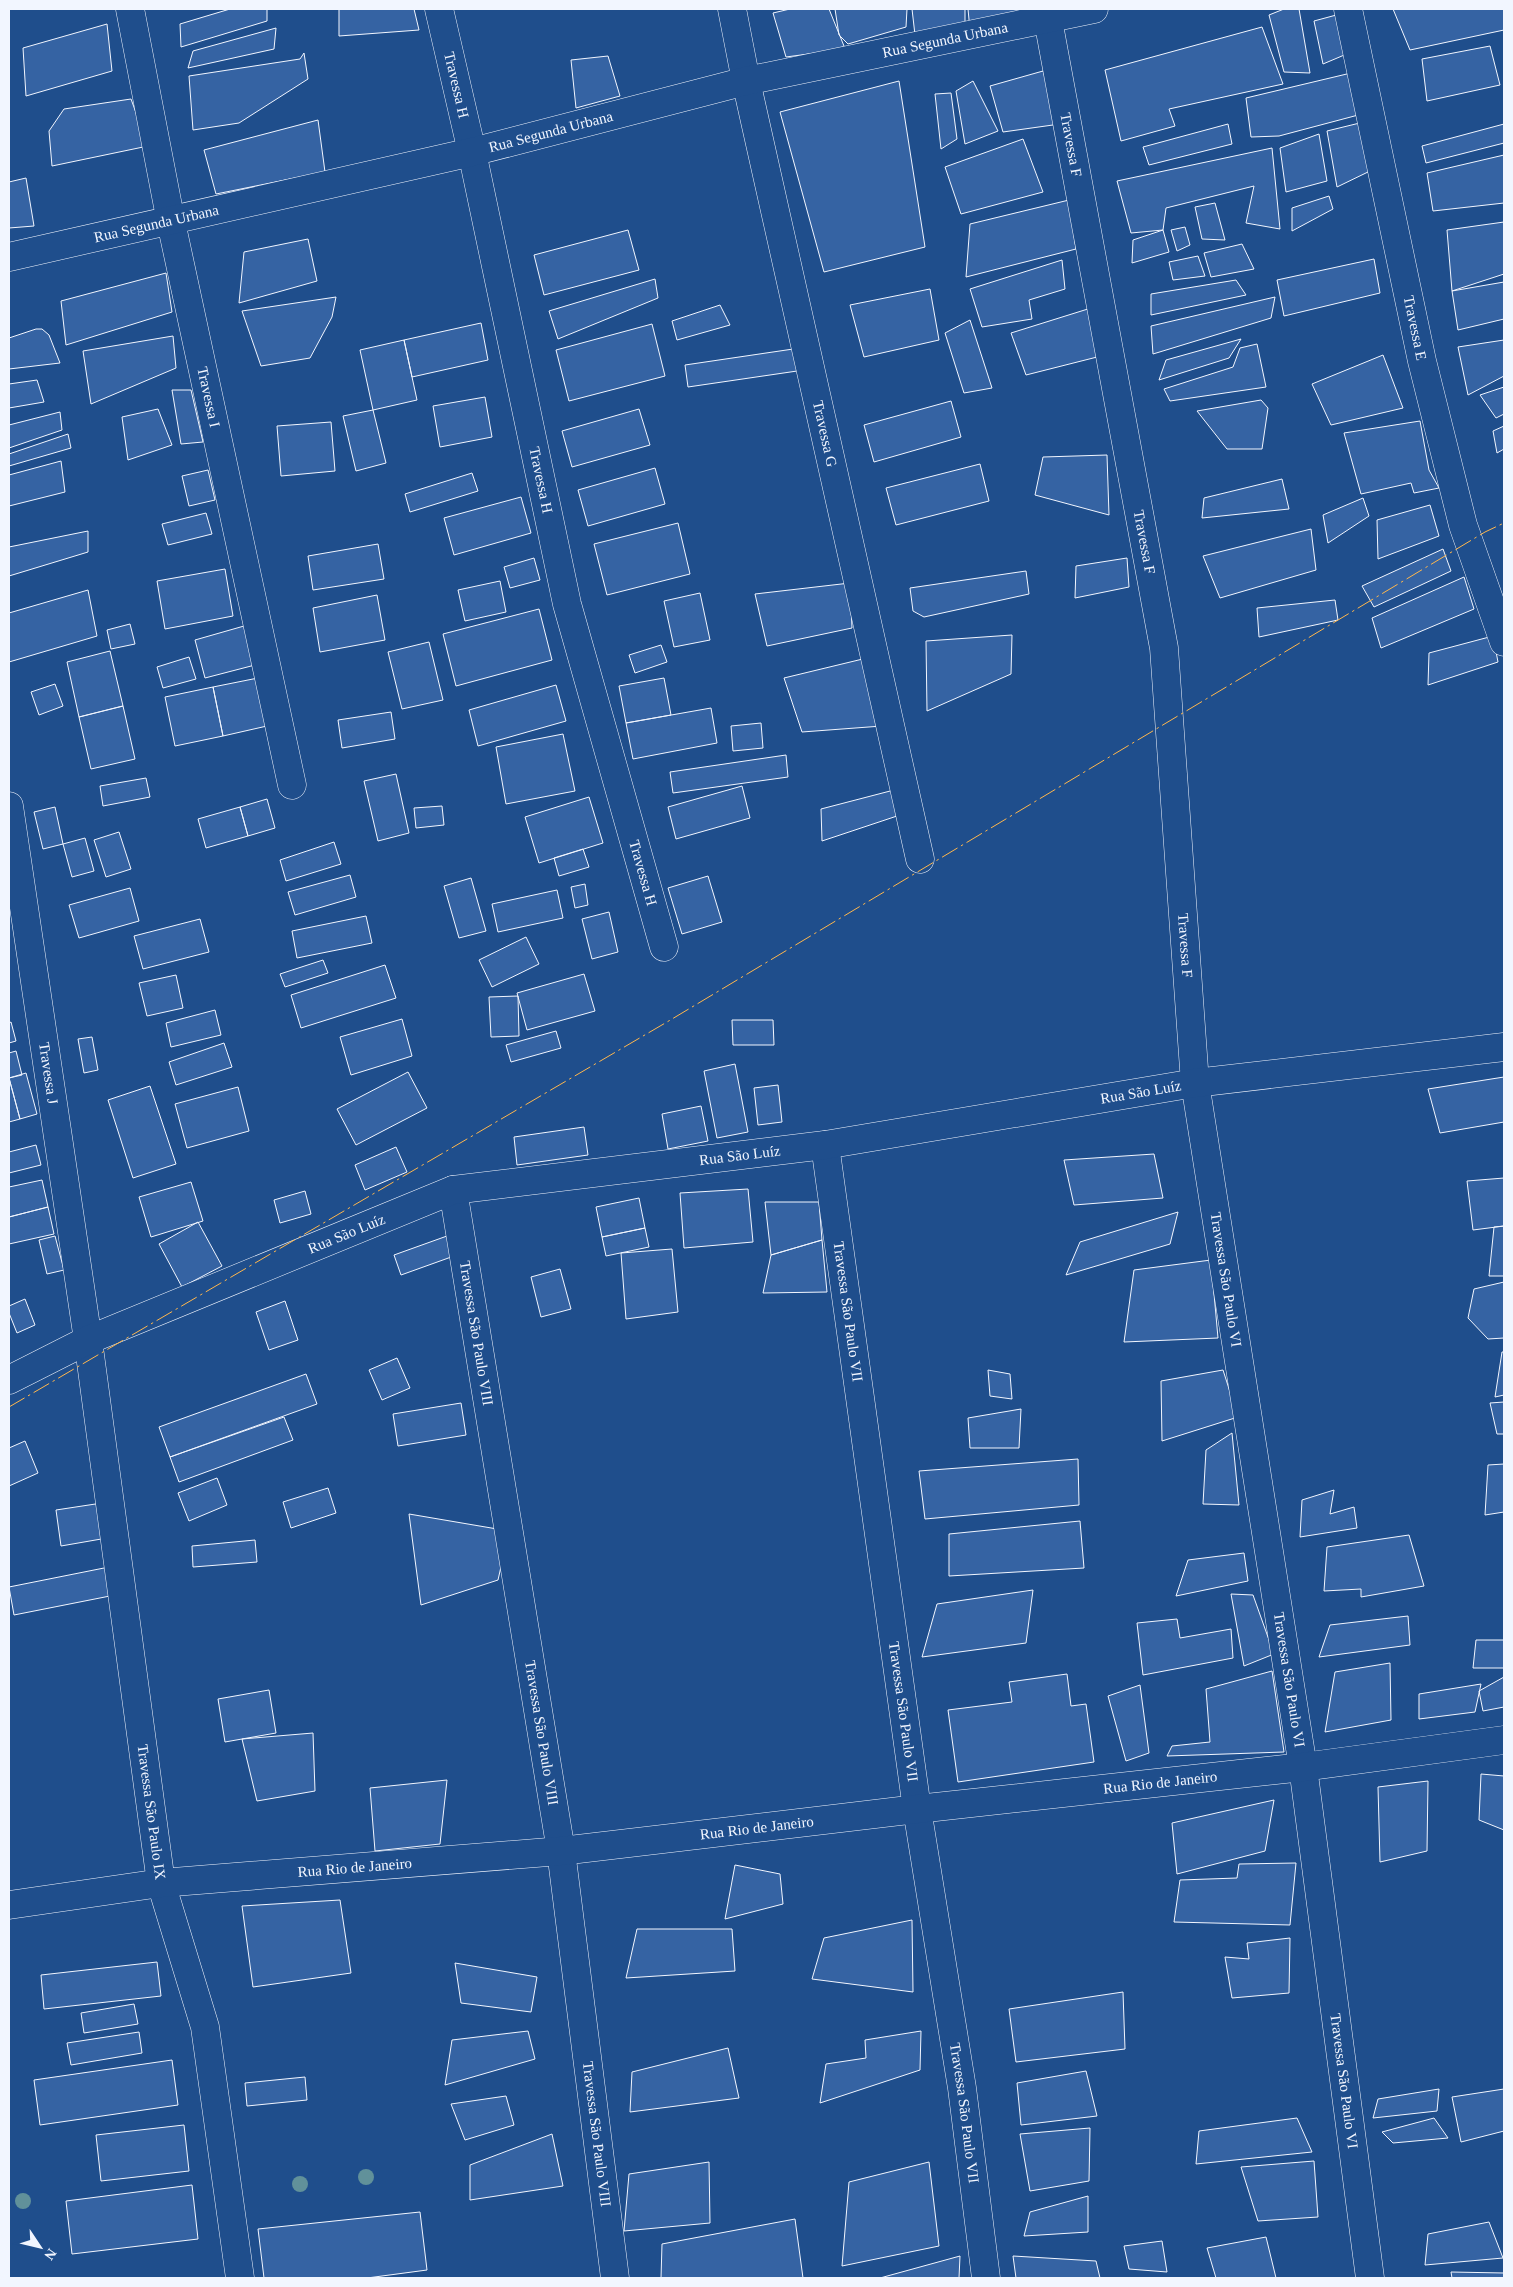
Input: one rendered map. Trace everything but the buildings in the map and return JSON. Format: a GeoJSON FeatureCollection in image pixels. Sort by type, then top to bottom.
{"type":"FeatureCollection","features":[{"type":"Feature","properties":{"kind":"street","name":"Travessa I"},"geometry":{"type":"LineString","coordinates":[[130,9],[171,222],[292,785]]}},
{"type":"Feature","properties":{"kind":"street","name":"Travessa H"},"geometry":{"type":"LineString","coordinates":[[439,9],[472,152],[567,604],[664,947]]}},
{"type":"Feature","properties":{"kind":"street","name":"Travessa G"},"geometry":{"type":"LineString","coordinates":[[732,9],[746,81],[920,859]]}},
{"type":"Feature","properties":{"kind":"street","name":"Rua Segunda Urbana"},"geometry":{"type":"LineString","coordinates":[[9,257],[171,222],[472,152],[746,81],[1047,13],[1094,9]]}},
{"type":"Feature","properties":{"kind":"street","name":"Travessa E"},"geometry":{"type":"LineString","coordinates":[[1348,9],[1434,409],[1463,525],[1504,642]]}},
{"type":"Feature","properties":{"kind":"street","name":"Travessa F"},"geometry":{"type":"LineString","coordinates":[[1047,13],[1164,648],[1195,1083]]}},
{"type":"Feature","properties":{"kind":"street","name":"Travessa J"},"geometry":{"type":"LineString","coordinates":[[9,806],[88,1340]]}},
{"type":"Feature","properties":{"kind":"street","name":"Rua São Luíz"},"geometry":{"type":"LineString","coordinates":[[9,1380],[88,1340],[453,1190],[825,1145],[1195,1083],[1504,1047]]}},
{"type":"Feature","properties":{"kind":"street","name":"Travessa São Paulo VI"},"geometry":{"type":"LineString","coordinates":[[1195,1083],[1303,1767],[1370,2278]]}},
{"type":"Feature","properties":{"kind":"street","name":"Travessa São Paulo VII"},"geometry":{"type":"LineString","coordinates":[[825,1145],[917,1809],[962,2088],[986,2278]]}},
{"type":"Feature","properties":{"kind":"street","name":"Travessa São Paulo VIII"},"geometry":{"type":"LineString","coordinates":[[453,1190],[561,1852],[615,2278]]}},
{"type":"Feature","properties":{"kind":"street","name":"Travessa São Paulo IX"},"geometry":{"type":"LineString","coordinates":[[88,1340],[161,1883],[205,2027],[240,2278]]}},
{"type":"Feature","properties":{"kind":"street","name":"Rua Rio de Janeiro"},"geometry":{"type":"LineString","coordinates":[[9,1904],[161,1883],[561,1852],[917,1809],[1303,1767],[1504,1740]]}},
{"type":"Feature","properties":{"kind":"power"},"geometry":{"type":"LineString","coordinates":[[9,1407],[667,1022],[1485,532],[1504,523]]}}]}
